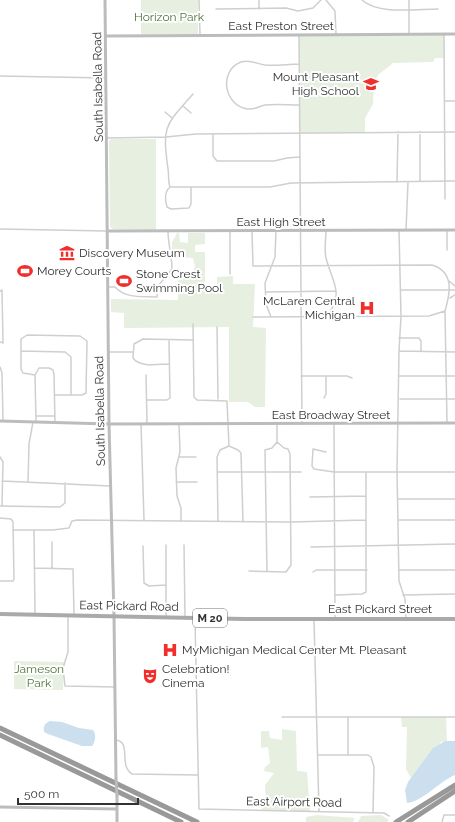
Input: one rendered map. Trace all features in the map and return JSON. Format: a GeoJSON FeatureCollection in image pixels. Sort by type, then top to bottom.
{"type":"FeatureCollection","features":[{"type":"Feature","properties":{"kind":"highway"},"geometry":{"type":"LineString","coordinates":[[0,728],[197,822]]}},
{"type":"Feature","properties":{"kind":"highway"},"geometry":{"type":"LineString","coordinates":[[0,735],[181,822]]}},
{"type":"Feature","properties":{"kind":"highway"},"geometry":{"type":"LineString","coordinates":[[396,822],[455,785]]}},
{"type":"Feature","properties":{"kind":"highway"},"geometry":{"type":"LineString","coordinates":[[408,822],[455,791]]}},
{"type":"Feature","properties":{"kind":"main road","name":"East Pickard Road"},"geometry":{"type":"LineString","coordinates":[[0,614],[305,620]]}},
{"type":"Feature","properties":{"kind":"main road","name":"East Pickard Street"},"geometry":{"type":"LineString","coordinates":[[305,620],[455,619]]}},
{"type":"Feature","properties":{"kind":"street","name":"South Isabella Road"},"geometry":{"type":"LineString","coordinates":[[106,0],[109,424],[117,822]]}},
{"type":"Feature","properties":{"kind":"street"},"geometry":{"type":"LineString","coordinates":[[199,0],[200,36]]}},
{"type":"Feature","properties":{"kind":"street"},"geometry":{"type":"LineString","coordinates":[[259,0],[259,9]]}},
{"type":"Feature","properties":{"kind":"street"},"geometry":{"type":"LineString","coordinates":[[216,9],[286,8],[298,11],[313,8],[321,0]]}},
{"type":"Feature","properties":{"kind":"street"},"geometry":{"type":"LineString","coordinates":[[326,0],[335,11],[336,35]]}},
{"type":"Feature","properties":{"kind":"street"},"geometry":{"type":"LineString","coordinates":[[362,0],[366,4],[377,9],[438,9]]}},
{"type":"Feature","properties":{"kind":"street"},"geometry":{"type":"LineString","coordinates":[[409,0],[409,34]]}},
{"type":"Feature","properties":{"kind":"street"},"geometry":{"type":"LineString","coordinates":[[444,34],[445,199]]}},
{"type":"Feature","properties":{"kind":"street","name":"East Preston Street"},"geometry":{"type":"LineString","coordinates":[[106,36],[455,34]]}},
{"type":"Feature","properties":{"kind":"street"},"geometry":{"type":"LineString","coordinates":[[299,35],[299,231],[302,424]]}},
{"type":"Feature","properties":{"kind":"street"},"geometry":{"type":"LineString","coordinates":[[299,64],[265,64],[254,61],[242,62],[232,69],[228,75],[227,91],[236,104],[248,109],[257,109],[265,106],[299,105]]}},
{"type":"Feature","properties":{"kind":"street"},"geometry":{"type":"LineString","coordinates":[[0,76],[106,78]]}},
{"type":"Feature","properties":{"kind":"street"},"geometry":{"type":"LineString","coordinates":[[191,187],[191,204],[189,208],[171,209],[167,207],[166,192],[170,187],[166,128],[172,118],[193,94]]}},
{"type":"Feature","properties":{"kind":"street"},"geometry":{"type":"LineString","coordinates":[[444,101],[455,101]]}},
{"type":"Feature","properties":{"kind":"street"},"geometry":{"type":"LineString","coordinates":[[183,106],[191,113]]}},
{"type":"Feature","properties":{"kind":"street"},"geometry":{"type":"LineString","coordinates":[[164,112],[172,118]]}},
{"type":"Feature","properties":{"kind":"street"},"geometry":{"type":"LineString","coordinates":[[397,182],[398,132]]}},
{"type":"Feature","properties":{"kind":"street"},"geometry":{"type":"LineString","coordinates":[[420,132],[420,181]]}},
{"type":"Feature","properties":{"kind":"street"},"geometry":{"type":"LineString","coordinates":[[107,138],[166,137],[213,134],[455,132]]}},
{"type":"Feature","properties":{"kind":"street"},"geometry":{"type":"LineString","coordinates":[[213,134],[213,156],[217,161],[274,161],[299,157]]}},
{"type":"Feature","properties":{"kind":"street"},"geometry":{"type":"LineString","coordinates":[[170,187],[270,187],[284,183],[455,181]]}},
{"type":"Feature","properties":{"kind":"street"},"geometry":{"type":"LineString","coordinates":[[406,230],[408,182]]}},
{"type":"Feature","properties":{"kind":"street"},"geometry":{"type":"LineString","coordinates":[[0,229],[108,231]]}},
{"type":"Feature","properties":{"kind":"street"},"geometry":{"type":"LineString","coordinates":[[271,317],[266,304],[266,279],[275,257],[276,230]]}},
{"type":"Feature","properties":{"kind":"street"},"geometry":{"type":"LineString","coordinates":[[326,230],[326,255],[335,280],[336,291],[334,307],[327,316]]}},
{"type":"Feature","properties":{"kind":"street"},"geometry":{"type":"LineString","coordinates":[[399,230],[401,316],[399,338],[400,399],[398,545],[399,585],[403,594],[406,619]]}},
{"type":"Feature","properties":{"kind":"street"},"geometry":{"type":"LineString","coordinates":[[447,230],[447,250]]}},
{"type":"Feature","properties":{"kind":"street","name":"East High Street"},"geometry":{"type":"LineString","coordinates":[[108,231],[455,230]]}},
{"type":"Feature","properties":{"kind":"street"},"geometry":{"type":"LineString","coordinates":[[108,287],[114,287],[120,292],[130,296],[157,297],[158,286],[172,269],[172,257],[168,247],[168,231]]}},
{"type":"Feature","properties":{"kind":"street"},"geometry":{"type":"LineString","coordinates":[[230,231],[230,274]]}},
{"type":"Feature","properties":{"kind":"street"},"geometry":{"type":"LineString","coordinates":[[252,231],[253,266],[435,266],[443,270],[449,281],[455,286]]}},
{"type":"Feature","properties":{"kind":"street"},"geometry":{"type":"LineString","coordinates":[[447,424],[445,311],[450,299],[449,281]]}},
{"type":"Feature","properties":{"kind":"street"},"geometry":{"type":"LineString","coordinates":[[401,290],[455,290]]}},
{"type":"Feature","properties":{"kind":"street"},"geometry":{"type":"LineString","coordinates":[[0,342],[3,343],[1,291]]}},
{"type":"Feature","properties":{"kind":"street"},"geometry":{"type":"LineString","coordinates":[[266,292],[336,291]]}},
{"type":"Feature","properties":{"kind":"street"},"geometry":{"type":"LineString","coordinates":[[450,299],[455,295]]}},
{"type":"Feature","properties":{"kind":"street"},"geometry":{"type":"LineString","coordinates":[[253,317],[429,316],[445,311]]}},
{"type":"Feature","properties":{"kind":"street"},"geometry":{"type":"LineString","coordinates":[[193,324],[195,398],[226,400],[228,403],[229,446]]}},
{"type":"Feature","properties":{"kind":"street"},"geometry":{"type":"LineString","coordinates":[[217,327],[218,400]]}},
{"type":"Feature","properties":{"kind":"street"},"geometry":{"type":"LineString","coordinates":[[35,375],[23,373],[21,339],[27,335],[80,336],[85,338],[87,352],[87,390],[82,395],[54,395]]}},
{"type":"Feature","properties":{"kind":"street"},"geometry":{"type":"LineString","coordinates":[[399,338],[416,338],[421,341],[421,351]]}},
{"type":"Feature","properties":{"kind":"street"},"geometry":{"type":"LineString","coordinates":[[147,400],[166,400],[170,398],[169,340]]}},
{"type":"Feature","properties":{"kind":"street"},"geometry":{"type":"LineString","coordinates":[[169,364],[140,364],[134,360],[134,344],[138,341],[193,340]]}},
{"type":"Feature","properties":{"kind":"street"},"geometry":{"type":"LineString","coordinates":[[21,351],[66,352],[69,354],[71,357],[71,394]]}},
{"type":"Feature","properties":{"kind":"street"},"geometry":{"type":"LineString","coordinates":[[399,351],[455,352]]}},
{"type":"Feature","properties":{"kind":"street"},"geometry":{"type":"LineString","coordinates":[[109,352],[133,352]]}},
{"type":"Feature","properties":{"kind":"street"},"geometry":{"type":"LineString","coordinates":[[0,368],[2,373],[1,421]]}},
{"type":"Feature","properties":{"kind":"street"},"geometry":{"type":"LineString","coordinates":[[28,482],[29,444],[36,416],[35,375],[39,368],[49,368],[53,370],[55,422]]}},
{"type":"Feature","properties":{"kind":"street"},"geometry":{"type":"LineString","coordinates":[[146,375],[147,424]]}},
{"type":"Feature","properties":{"kind":"street"},"geometry":{"type":"LineString","coordinates":[[301,376],[347,376],[352,378]]}},
{"type":"Feature","properties":{"kind":"street"},"geometry":{"type":"LineString","coordinates":[[324,398],[326,394],[326,376]]}},
{"type":"Feature","properties":{"kind":"street"},"geometry":{"type":"LineString","coordinates":[[399,376],[455,376]]}},
{"type":"Feature","properties":{"kind":"street"},"geometry":{"type":"LineString","coordinates":[[400,399],[455,399]]}},
{"type":"Feature","properties":{"kind":"street"},"geometry":{"type":"LineString","coordinates":[[36,416],[55,416]]}},
{"type":"Feature","properties":{"kind":"street","name":"East Broadway Street"},"geometry":{"type":"LineString","coordinates":[[1,421],[109,424],[455,424]]}},
{"type":"Feature","properties":{"kind":"street"},"geometry":{"type":"LineString","coordinates":[[141,424],[144,520]]}},
{"type":"Feature","properties":{"kind":"street"},"geometry":{"type":"LineString","coordinates":[[179,424],[176,482],[177,499],[181,508],[181,520]]}},
{"type":"Feature","properties":{"kind":"street"},"geometry":{"type":"LineString","coordinates":[[267,572],[265,450],[272,448],[277,442],[277,424]]}},
{"type":"Feature","properties":{"kind":"street"},"geometry":{"type":"LineString","coordinates":[[334,424],[336,545],[335,620]]}},
{"type":"Feature","properties":{"kind":"street"},"geometry":{"type":"LineString","coordinates":[[249,571],[286,572],[290,569],[290,452],[277,442]]}},
{"type":"Feature","properties":{"kind":"street"},"geometry":{"type":"LineString","coordinates":[[218,521],[218,452],[229,446],[241,453],[243,522]]}},
{"type":"Feature","properties":{"kind":"street"},"geometry":{"type":"LineString","coordinates":[[326,452],[313,449],[312,466],[314,469],[334,472],[455,472]]}},
{"type":"Feature","properties":{"kind":"street"},"geometry":{"type":"LineString","coordinates":[[1,457],[3,462],[1,506],[50,507],[63,505],[65,500],[65,483]]}},
{"type":"Feature","properties":{"kind":"street"},"geometry":{"type":"LineString","coordinates":[[178,457],[196,457]]}},
{"type":"Feature","properties":{"kind":"street"},"geometry":{"type":"LineString","coordinates":[[218,472],[301,472]]}},
{"type":"Feature","properties":{"kind":"street"},"geometry":{"type":"LineString","coordinates":[[336,595],[366,592],[366,472]]}},
{"type":"Feature","properties":{"kind":"street"},"geometry":{"type":"LineString","coordinates":[[2,481],[110,486]]}},
{"type":"Feature","properties":{"kind":"street"},"geometry":{"type":"LineString","coordinates":[[176,482],[196,482]]}},
{"type":"Feature","properties":{"kind":"street"},"geometry":{"type":"LineString","coordinates":[[310,497],[366,496]]}},
{"type":"Feature","properties":{"kind":"street"},"geometry":{"type":"LineString","coordinates":[[398,499],[455,499]]}},
{"type":"Feature","properties":{"kind":"street"},"geometry":{"type":"LineString","coordinates":[[0,518],[12,519],[13,530],[13,581],[0,581]]}},
{"type":"Feature","properties":{"kind":"street"},"geometry":{"type":"LineString","coordinates":[[13,530],[69,528],[74,520],[291,522],[366,520]]}},
{"type":"Feature","properties":{"kind":"street"},"geometry":{"type":"LineString","coordinates":[[398,520],[455,520]]}},
{"type":"Feature","properties":{"kind":"street"},"geometry":{"type":"LineString","coordinates":[[34,530],[35,614]]}},
{"type":"Feature","properties":{"kind":"street"},"geometry":{"type":"LineString","coordinates":[[52,542],[52,568]]}},
{"type":"Feature","properties":{"kind":"street"},"geometry":{"type":"LineString","coordinates":[[311,546],[455,544]]}},
{"type":"Feature","properties":{"kind":"street"},"geometry":{"type":"LineString","coordinates":[[166,545],[166,618]]}},
{"type":"Feature","properties":{"kind":"street"},"geometry":{"type":"LineString","coordinates":[[184,545],[185,618]]}},
{"type":"Feature","properties":{"kind":"street"},"geometry":{"type":"LineString","coordinates":[[143,546],[144,583],[149,586],[166,585]]}},
{"type":"Feature","properties":{"kind":"street"},"geometry":{"type":"LineString","coordinates":[[34,568],[73,569],[74,615]]}},
{"type":"Feature","properties":{"kind":"street"},"geometry":{"type":"LineString","coordinates":[[313,572],[316,570],[367,570]]}},
{"type":"Feature","properties":{"kind":"street"},"geometry":{"type":"LineString","coordinates":[[399,570],[455,570]]}},
{"type":"Feature","properties":{"kind":"street"},"geometry":{"type":"LineString","coordinates":[[403,594],[455,594]]}},
{"type":"Feature","properties":{"kind":"street"},"geometry":{"type":"LineString","coordinates":[[68,615],[68,652],[63,668],[65,686],[115,688]]}},
{"type":"Feature","properties":{"kind":"street"},"geometry":{"type":"LineString","coordinates":[[116,740],[122,741],[124,744],[125,765],[130,773],[197,775],[195,618]]}},
{"type":"Feature","properties":{"kind":"street"},"geometry":{"type":"LineString","coordinates":[[314,620],[319,811]]}},
{"type":"Feature","properties":{"kind":"street"},"geometry":{"type":"LineString","coordinates":[[282,717],[455,717]]}},
{"type":"Feature","properties":{"kind":"street"},"geometry":{"type":"LineString","coordinates":[[348,717],[348,755]]}},
{"type":"Feature","properties":{"kind":"street"},"geometry":{"type":"LineString","coordinates":[[318,755],[368,755],[371,757],[374,766],[373,812]]}},
{"type":"Feature","properties":{"kind":"street","name":"East Airport Road"},"geometry":{"type":"LineString","coordinates":[[197,775],[199,809],[373,812],[386,813],[389,816]]}},
{"type":"Feature","properties":{"kind":"street"},"geometry":{"type":"LineString","coordinates":[[0,807],[117,809]]}},
{"type":"Feature","properties":{"kind":"street"},"geometry":{"type":"LineString","coordinates":[[442,822],[444,815],[455,815]]}},
{"type":"Feature","properties":{"kind":"green space","name":"Horizon Park"},"geometry":{"type":"Polygon","coordinates":[[[141,0],[198,0],[198,34],[141,34],[141,0]]]}},
{"type":"Feature","properties":{"kind":"green space","name":"Mount Pleasant High School"},"geometry":{"type":"Polygon","coordinates":[[[444,34],[444,58],[435,58],[433,62],[392,63],[379,74],[374,81],[373,104],[365,118],[365,133],[299,133],[299,35],[444,34]]]}},
{"type":"Feature","properties":{"kind":"green space"},"geometry":{"type":"Polygon","coordinates":[[[111,139],[156,139],[156,230],[113,229],[110,227],[109,141],[111,139]]]}},
{"type":"Feature","properties":{"kind":"green space"},"geometry":{"type":"Polygon","coordinates":[[[177,233],[179,233],[180,242],[188,243],[188,233],[205,233],[205,244],[195,245],[195,252],[205,252],[205,290],[217,289],[217,277],[233,276],[233,284],[255,284],[253,327],[266,328],[265,407],[255,407],[248,402],[229,402],[229,327],[124,328],[124,313],[111,312],[111,299],[178,300],[178,281],[184,271],[193,271],[195,267],[193,258],[178,257],[172,252],[172,243],[177,233]]]}},
{"type":"Feature","properties":{"kind":"green space","name":"Jameson Park"},"geometry":{"type":"Polygon","coordinates":[[[14,661],[64,662],[63,690],[14,689],[14,661]]]}},
{"type":"Feature","properties":{"kind":"green space"},"geometry":{"type":"Polygon","coordinates":[[[401,717],[446,717],[447,741],[441,742],[411,778],[406,769],[407,727],[402,727],[401,717]]]}},
{"type":"Feature","properties":{"kind":"green space"},"geometry":{"type":"Polygon","coordinates":[[[282,729],[296,731],[297,771],[307,772],[310,811],[260,811],[266,804],[265,785],[274,773],[264,771],[265,767],[270,763],[268,747],[261,748],[261,731],[269,731],[270,738],[282,740],[282,729]]]}},
{"type":"Feature","properties":{"kind":"green space"},"geometry":{"type":"Polygon","coordinates":[[[317,815],[355,818],[353,822],[306,822],[306,817],[317,815]]]}},
{"type":"Feature","properties":{"kind":"green space"},"geometry":{"type":"Polygon","coordinates":[[[381,815],[389,820],[387,822],[358,822],[361,816],[381,815]]]}},
{"type":"Feature","properties":{"kind":"water"},"geometry":{"type":"Polygon","coordinates":[[[50,721],[62,722],[79,728],[93,730],[95,740],[92,746],[82,746],[44,732],[45,725],[50,721]]]}},
{"type":"Feature","properties":{"kind":"water"},"geometry":{"type":"Polygon","coordinates":[[[445,741],[455,741],[455,775],[419,799],[407,803],[405,790],[408,782],[433,748],[445,741]]]}},
{"type":"Feature","properties":{"kind":"place","name":"Mount Pleasant High School"},"geometry":{"type":"Point","coordinates":[371,84]}},
{"type":"Feature","properties":{"kind":"place","name":"Discovery Museum"},"geometry":{"type":"Point","coordinates":[67,253]}},
{"type":"Feature","properties":{"kind":"place","name":"Morey Courts"},"geometry":{"type":"Point","coordinates":[25,271]}},
{"type":"Feature","properties":{"kind":"place","name":"Stone Crest Swimming Pool"},"geometry":{"type":"Point","coordinates":[124,281]}},
{"type":"Feature","properties":{"kind":"place","name":"McLaren Central Michigan"},"geometry":{"type":"Point","coordinates":[367,308]}},
{"type":"Feature","properties":{"kind":"place","name":"MyMichigan Medical Center Mt. Pleasant"},"geometry":{"type":"Point","coordinates":[170,650]}},
{"type":"Feature","properties":{"kind":"place","name":"Celebration! Cinema"},"geometry":{"type":"Point","coordinates":[150,676]}}]}
